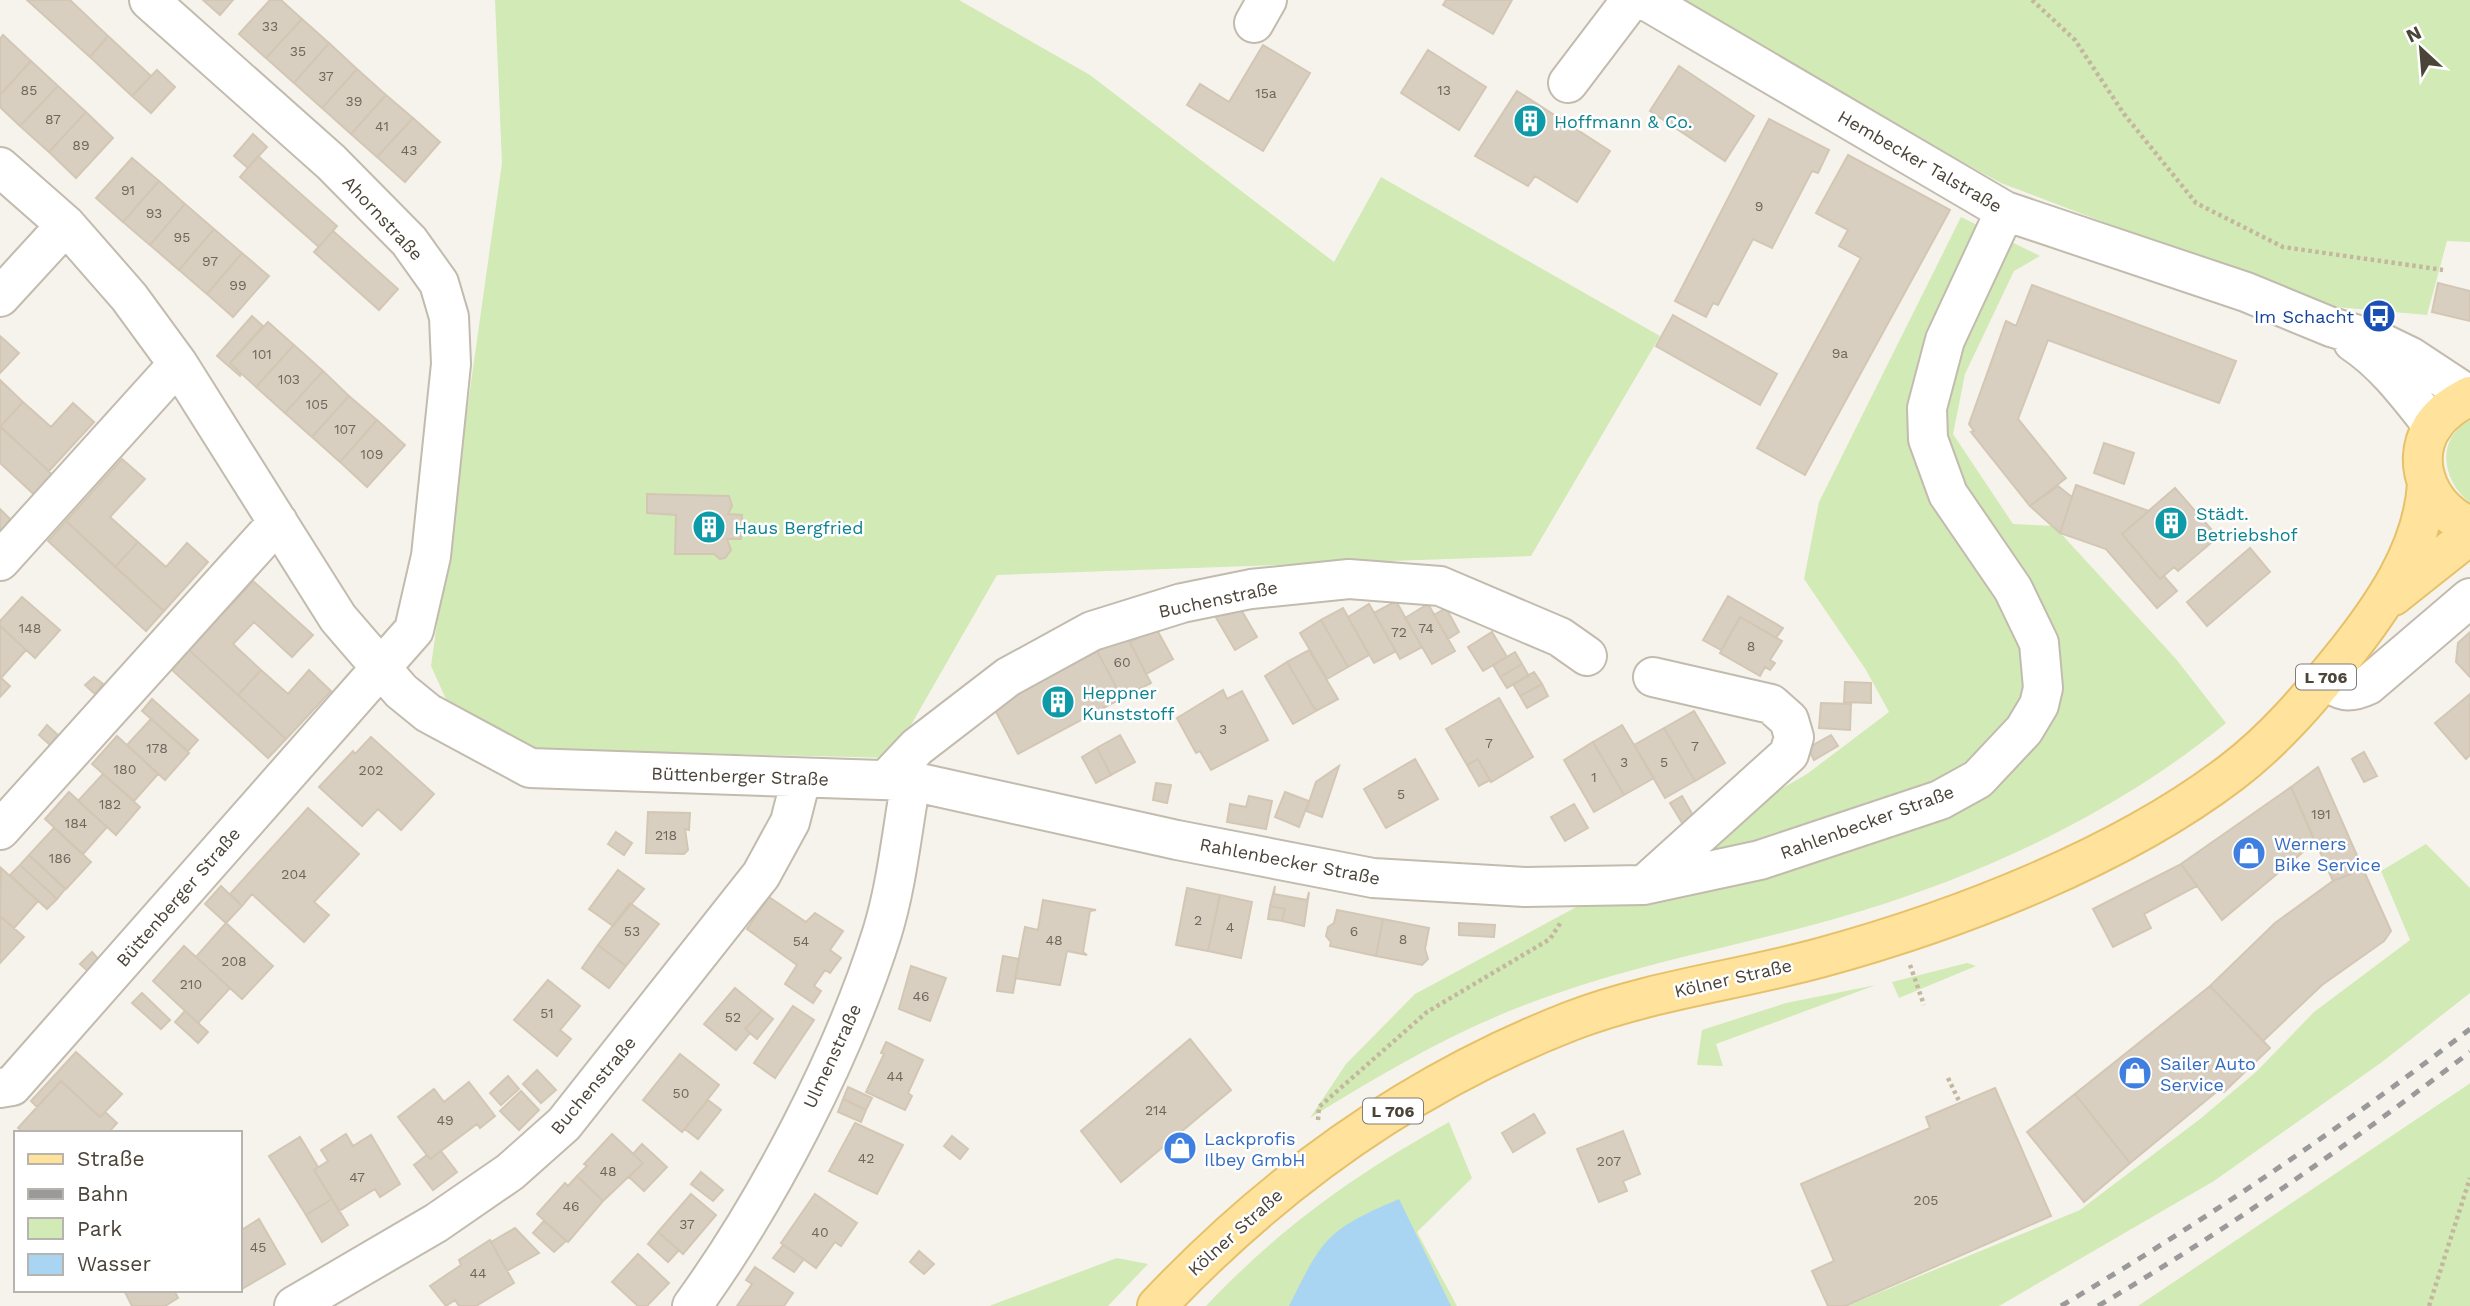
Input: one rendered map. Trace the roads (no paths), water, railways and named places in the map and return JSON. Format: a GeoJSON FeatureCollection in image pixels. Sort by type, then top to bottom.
{"type":"FeatureCollection","features":[{"type":"Feature","properties":{"kind":"main road"},"geometry":{"type":"LineString","coordinates":[[2433,426],[2449,408],[2470,396]]}},
{"type":"Feature","properties":{"kind":"main road","name":"Kölner Straße"},"geometry":{"type":"LineString","coordinates":[[1157,1306],[1221,1240],[1315,1163],[1424,1092],[1570,1022],[1623,1003],[1823,957],[1988,904],[2133,834],[2232,772],[2304,704],[2383,604],[2416,539],[2426,510],[2424,454],[2433,426]]}},
{"type":"Feature","properties":{"kind":"main road"},"geometry":{"type":"LineString","coordinates":[[2427,484],[2443,509],[2470,526]]}},
{"type":"Feature","properties":{"kind":"main road","name":"Kölner Straße"},"geometry":{"type":"LineString","coordinates":[[2383,604],[2470,535]]}},
{"type":"Feature","properties":{"kind":"street","name":"Ahornstraße"},"geometry":{"type":"LineString","coordinates":[[149,0],[331,162],[409,241],[439,283],[449,317],[451,364],[431,556],[414,630],[382,669]]}},
{"type":"Feature","properties":{"kind":"street"},"geometry":{"type":"LineString","coordinates":[[1568,83],[1631,0]]}},
{"type":"Feature","properties":{"kind":"street","name":"Hembecker Talstraße"},"geometry":{"type":"LineString","coordinates":[[1645,0],[2005,211],[2246,292],[2331,327],[2378,341],[2411,357],[2470,396]]}},
{"type":"Feature","properties":{"kind":"street","name":"Büttenberger Straße"},"geometry":{"type":"LineString","coordinates":[[0,167],[66,225],[129,297],[178,364],[338,618],[401,691],[429,713],[530,768],[898,781],[1125,828]]}},
{"type":"Feature","properties":{"kind":"street","name":"Rahlenbecker Straße"},"geometry":{"type":"LineString","coordinates":[[1125,828],[1373,878],[1525,887],[1644,885],[1760,860],[1940,800],[1979,779],[2024,730],[2039,705],[2044,670],[2039,643],[2029,619],[1996,562],[1948,494],[1928,439],[1927,408],[1945,340],[2005,211]]}},
{"type":"Feature","properties":{"kind":"street"},"geometry":{"type":"LineString","coordinates":[[0,297],[66,225]]}},
{"type":"Feature","properties":{"kind":"street","name":"Hembecker Talstraße"},"geometry":{"type":"LineString","coordinates":[[2331,327],[2367,351],[2433,426]]}},
{"type":"Feature","properties":{"kind":"street"},"geometry":{"type":"LineString","coordinates":[[0,561],[178,364]]}},
{"type":"Feature","properties":{"kind":"street"},"geometry":{"type":"LineString","coordinates":[[0,830],[278,522]]}},
{"type":"Feature","properties":{"kind":"street","name":"Buchenstraße"},"geometry":{"type":"LineString","coordinates":[[898,781],[917,747],[1007,677],[1091,631],[1182,603],[1251,589],[1349,579],[1440,586],[1560,637],[1587,656]]}},
{"type":"Feature","properties":{"kind":"street"},"geometry":{"type":"LineString","coordinates":[[2325,679],[2338,691],[2354,691],[2368,685],[2470,598]]}},
{"type":"Feature","properties":{"kind":"street","name":"Büttenberger Straße"},"geometry":{"type":"LineString","coordinates":[[0,1088],[12,1086],[382,669]]}},
{"type":"Feature","properties":{"kind":"street"},"geometry":{"type":"LineString","coordinates":[[1644,885],[1789,754],[1794,737],[1789,720],[1771,704],[1653,677]]}},
{"type":"Feature","properties":{"kind":"street","name":"Buchenstraße"},"geometry":{"type":"LineString","coordinates":[[295,1306],[436,1223],[510,1172],[564,1124],[761,875],[790,822],[802,779]]}},
{"type":"Feature","properties":{"kind":"street","name":"Ulmenstraße"},"geometry":{"type":"LineString","coordinates":[[692,1306],[729,1256],[847,1030],[883,930],[898,781]]}},
{"type":"Feature","properties":{"kind":"water"},"geometry":{"type":"Polygon","coordinates":[[[1399,1199],[1451,1306],[1289,1306],[1313,1260],[1332,1236],[1355,1219],[1399,1199]]]}},
{"type":"Feature","properties":{"kind":"railway"},"geometry":{"type":"LineString","coordinates":[[2061,1306],[2270,1174],[2470,1029]]}},
{"type":"Feature","properties":{"kind":"railway"},"geometry":{"type":"LineString","coordinates":[[2098,1306],[2288,1185],[2470,1052]]}},
{"type":"Feature","properties":{"kind":"place","name":"Hoffmann & Co."},"geometry":{"type":"Point","coordinates":[1530,121]}},
{"type":"Feature","properties":{"kind":"place","name":"Im Schacht"},"geometry":{"type":"Point","coordinates":[2379,316]}},
{"type":"Feature","properties":{"kind":"place","name":"Städt. Betriebshof"},"geometry":{"type":"Point","coordinates":[2171,523]}},
{"type":"Feature","properties":{"kind":"place","name":"Haus Bergfried"},"geometry":{"type":"Point","coordinates":[709,527]}},
{"type":"Feature","properties":{"kind":"place","name":"Heppner Kunststoff"},"geometry":{"type":"Point","coordinates":[1058,702]}},
{"type":"Feature","properties":{"kind":"place","name":"Werners Bike Service"},"geometry":{"type":"Point","coordinates":[2249,853]}},
{"type":"Feature","properties":{"kind":"place","name":"Sailer Auto Service"},"geometry":{"type":"Point","coordinates":[2135,1073]}},
{"type":"Feature","properties":{"kind":"place","name":"Lackprofis Ilbey GmbH"},"geometry":{"type":"Point","coordinates":[1180,1148]}}]}
